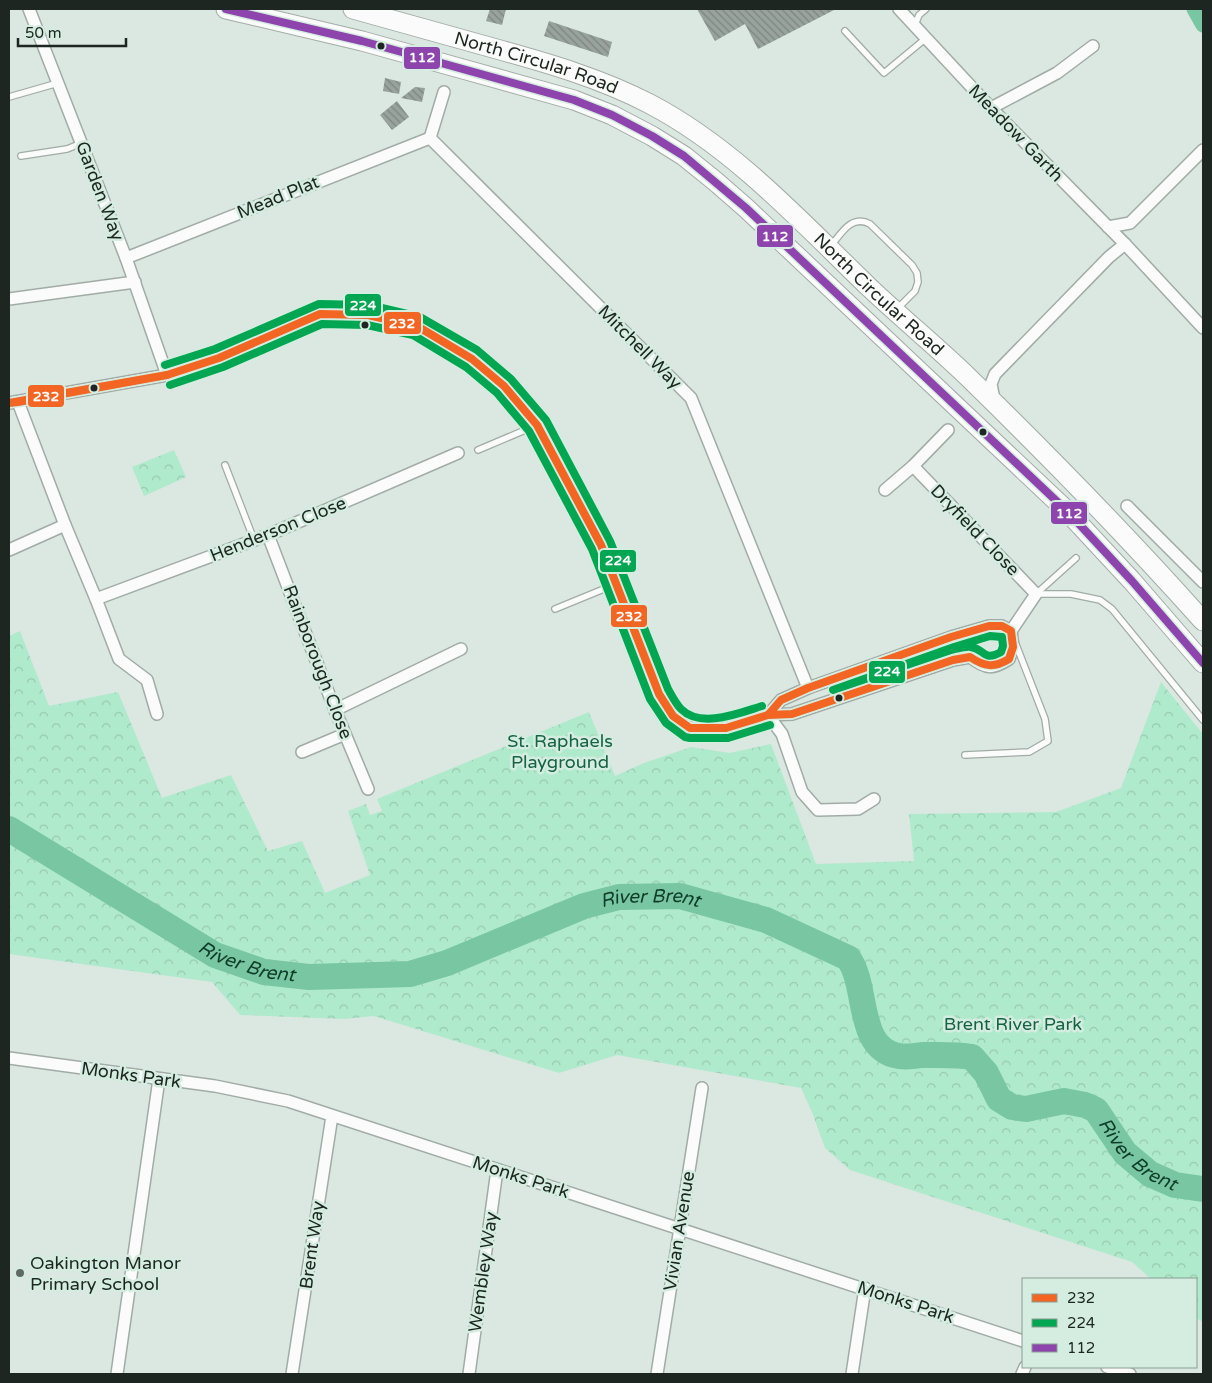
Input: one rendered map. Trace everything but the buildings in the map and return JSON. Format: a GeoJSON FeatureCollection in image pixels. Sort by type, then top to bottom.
{"type":"FeatureCollection","features":[{"type":"Feature","properties":{"kind":"highway","name":"North Circular Road"},"geometry":{"type":"LineString","coordinates":[[226,9],[362,41],[574,100],[612,115],[652,136],[684,156],[746,208],[1066,511],[1203,663]]}},
{"type":"Feature","properties":{"kind":"highway","name":"North Circular Road"},"geometry":{"type":"LineString","coordinates":[[353,9],[564,69],[607,84],[651,104],[684,124],[726,154],[763,186],[996,405],[1145,556],[1203,621]]}},
{"type":"Feature","properties":{"kind":"street","name":"Garden Way"},"geometry":{"type":"LineString","coordinates":[[29,9],[126,258],[168,375]]}},
{"type":"Feature","properties":{"kind":"street","name":"Meadow Garth"},"geometry":{"type":"LineString","coordinates":[[899,9],[915,25],[925,39],[1125,244],[1203,328]]}},
{"type":"Feature","properties":{"kind":"street"},"geometry":{"type":"LineString","coordinates":[[991,108],[1056,73],[1093,46]]}},
{"type":"Feature","properties":{"kind":"street"},"geometry":{"type":"LineString","coordinates":[[430,138],[444,92]]}},
{"type":"Feature","properties":{"kind":"street","name":"Mead Plat"},"geometry":{"type":"LineString","coordinates":[[126,258],[430,138]]}},
{"type":"Feature","properties":{"kind":"street","name":"Mitchell Way"},"geometry":{"type":"LineString","coordinates":[[430,138],[691,398],[808,688]]}},
{"type":"Feature","properties":{"kind":"street"},"geometry":{"type":"LineString","coordinates":[[1108,227],[1130,223],[1203,150]]}},
{"type":"Feature","properties":{"kind":"street"},"geometry":{"type":"LineString","coordinates":[[996,405],[992,395],[991,384],[995,374],[1109,257],[1125,244]]}},
{"type":"Feature","properties":{"kind":"street"},"geometry":{"type":"LineString","coordinates":[[9,299],[135,282]]}},
{"type":"Feature","properties":{"kind":"street"},"geometry":{"type":"LineString","coordinates":[[157,714],[147,680],[119,659],[14,403],[168,375],[220,358],[320,314],[368,315],[417,326],[472,359],[504,386],[537,425],[601,545],[659,694],[673,716],[690,728],[726,728],[768,715],[792,714],[953,660],[970,658],[981,665],[991,668],[1000,665],[1010,659],[1013,647],[1011,631],[1036,594]]}},
{"type":"Feature","properties":{"kind":"street"},"geometry":{"type":"LineString","coordinates":[[885,490],[913,466],[948,430]]}},
{"type":"Feature","properties":{"kind":"street","name":"Henderson Close"},"geometry":{"type":"LineString","coordinates":[[96,599],[268,535],[458,453]]}},
{"type":"Feature","properties":{"kind":"street","name":"Dryfield Close"},"geometry":{"type":"LineString","coordinates":[[913,466],[1036,594]]}},
{"type":"Feature","properties":{"kind":"street"},"geometry":{"type":"LineString","coordinates":[[1128,506],[1203,582]]}},
{"type":"Feature","properties":{"kind":"street"},"geometry":{"type":"LineString","coordinates":[[9,550],[65,525]]}},
{"type":"Feature","properties":{"kind":"street","name":"Rainborough Close"},"geometry":{"type":"LineString","coordinates":[[268,535],[335,710],[368,789]]}},
{"type":"Feature","properties":{"kind":"street"},"geometry":{"type":"LineString","coordinates":[[768,715],[781,700],[808,688],[951,637],[989,626],[1002,626],[1011,631]]}},
{"type":"Feature","properties":{"kind":"street"},"geometry":{"type":"LineString","coordinates":[[335,710],[461,649]]}},
{"type":"Feature","properties":{"kind":"street"},"geometry":{"type":"LineString","coordinates":[[768,715],[782,734],[802,792],[818,810],[858,809],[874,798]]}},
{"type":"Feature","properties":{"kind":"street"},"geometry":{"type":"LineString","coordinates":[[302,752],[345,734]]}},
{"type":"Feature","properties":{"kind":"street","name":"Monks Park"},"geometry":{"type":"LineString","coordinates":[[9,1058],[250,1092],[288,1101],[866,1288],[1022,1341]]}},
{"type":"Feature","properties":{"kind":"street"},"geometry":{"type":"LineString","coordinates":[[117,1374],[159,1079]]}},
{"type":"Feature","properties":{"kind":"street","name":"Vivian Avenue"},"geometry":{"type":"LineString","coordinates":[[657,1374],[702,1088]]}},
{"type":"Feature","properties":{"kind":"street","name":"Brent Way"},"geometry":{"type":"LineString","coordinates":[[292,1374],[332,1116]]}},
{"type":"Feature","properties":{"kind":"street","name":"Wembley Way"},"geometry":{"type":"LineString","coordinates":[[469,1374],[497,1170]]}},
{"type":"Feature","properties":{"kind":"street"},"geometry":{"type":"LineString","coordinates":[[852,1374],[866,1288]]}},
{"type":"Feature","properties":{"kind":"street"},"geometry":{"type":"LineString","coordinates":[[1110,1368],[1130,1374]]}},
{"type":"Feature","properties":{"kind":"lane"},"geometry":{"type":"LineString","coordinates":[[915,25],[919,15],[926,9]]}},
{"type":"Feature","properties":{"kind":"lane"},"geometry":{"type":"LineString","coordinates":[[845,31],[884,73],[925,39]]}},
{"type":"Feature","properties":{"kind":"lane"},"geometry":{"type":"LineString","coordinates":[[9,97],[58,83]]}},
{"type":"Feature","properties":{"kind":"lane"},"geometry":{"type":"LineString","coordinates":[[21,156],[67,149],[82,143]]}},
{"type":"Feature","properties":{"kind":"lane"},"geometry":{"type":"LineString","coordinates":[[828,248],[854,221],[863,221],[870,224],[912,265],[917,273],[918,282],[915,291],[895,312]]}},
{"type":"Feature","properties":{"kind":"lane"},"geometry":{"type":"LineString","coordinates":[[478,450],[537,425]]}},
{"type":"Feature","properties":{"kind":"lane"},"geometry":{"type":"LineString","coordinates":[[225,465],[254,540]]}},
{"type":"Feature","properties":{"kind":"lane"},"geometry":{"type":"LineString","coordinates":[[1036,594],[1076,558]]}},
{"type":"Feature","properties":{"kind":"lane"},"geometry":{"type":"LineString","coordinates":[[555,610],[616,584]]}},
{"type":"Feature","properties":{"kind":"lane"},"geometry":{"type":"LineString","coordinates":[[1036,594],[1071,594],[1100,600],[1112,609],[1203,720]]}},
{"type":"Feature","properties":{"kind":"lane"},"geometry":{"type":"LineString","coordinates":[[965,755],[1029,752],[1048,741],[1045,719],[1011,631]]}},
{"type":"Feature","properties":{"kind":"green space"},"geometry":{"type":"Polygon","coordinates":[[[174,450],[186,477],[144,496],[132,467],[174,450]]]}},
{"type":"Feature","properties":{"kind":"green space","name":"Brent River Park"},"geometry":{"type":"Polygon","coordinates":[[[20,631],[49,706],[118,692],[162,798],[231,775],[268,851],[302,841],[325,893],[370,875],[348,811],[366,804],[370,815],[382,811],[377,799],[589,712],[615,776],[644,763],[691,747],[730,753],[771,744],[816,864],[914,861],[909,814],[1056,812],[1121,788],[1161,682],[1203,734],[1203,1322],[1197,1319],[1197,1278],[1150,1278],[1132,1262],[850,1170],[825,1148],[801,1088],[617,1055],[559,1073],[374,1016],[344,1019],[240,1015],[212,982],[9,954],[9,636],[20,631]]]}},
{"type":"Feature","properties":{"kind":"waterway"},"geometry":{"type":"LineString","coordinates":[[1194,9],[1203,25]]}},
{"type":"Feature","properties":{"kind":"waterway","name":"River Brent"},"geometry":{"type":"LineString","coordinates":[[9,829],[215,955],[264,972],[309,977],[410,974],[447,963],[584,906],[619,897],[680,896],[766,920],[848,958],[859,984],[869,1029],[875,1042],[885,1051],[899,1056],[959,1055],[972,1057],[986,1073],[999,1099],[1012,1107],[1026,1109],[1064,1101],[1085,1105],[1096,1110],[1125,1153],[1150,1174],[1175,1185],[1203,1189]]}},
{"type":"Feature","properties":{"kind":"transit line","name":"112"},"geometry":{"type":"LineString","coordinates":[[226,9],[362,41],[574,100],[612,115],[652,136],[684,156],[746,208],[1067,511],[1132,581],[1203,663]]}},
{"type":"Feature","properties":{"kind":"transit line","name":"224"},"geometry":{"type":"LineString","coordinates":[[165,365],[215,349],[319,304],[369,305],[420,317],[477,350],[511,379],[546,420],[610,541],[668,689],[679,707],[689,715],[709,719],[720,718],[762,706]]}},
{"type":"Feature","properties":{"kind":"transit line","name":"232"},"geometry":{"type":"LineString","coordinates":[[167,375],[219,358],[320,314],[368,315],[417,326],[472,359],[504,386],[537,425],[601,545],[659,694],[673,716],[690,728],[726,728],[768,715]]}},
{"type":"Feature","properties":{"kind":"transit line","name":"224"},"geometry":{"type":"LineString","coordinates":[[170,385],[223,367],[322,324],[367,325],[413,335],[466,367],[497,393],[529,431],[592,549],[650,699],[666,723],[685,737],[690,738],[728,738],[770,725]]}},
{"type":"Feature","properties":{"kind":"transit line","name":"232"},"geometry":{"type":"LineString","coordinates":[[167,375],[18,402],[9,403],[167,375]]}},
{"type":"Feature","properties":{"kind":"transit line","name":"232"},"geometry":{"type":"LineString","coordinates":[[989,626],[1002,626],[1011,631],[1013,647],[1009,659],[1004,662],[990,665],[980,663],[970,657],[953,660],[792,714],[768,715],[781,700],[808,688],[951,637],[989,626]]}},
{"type":"Feature","properties":{"kind":"transit line","name":"224"},"geometry":{"type":"LineString","coordinates":[[990,636],[1002,637],[1003,646],[1001,652],[995,655],[987,655],[976,648],[964,647],[833,690],[990,636]]}},
{"type":"Feature","properties":{"kind":"place","name":"Oakington Manor Primary School"},"geometry":{"type":"Point","coordinates":[20,1273]}},
{"type":"Feature","properties":{"kind":"park label","name":"St. Raphaels Playground"},"geometry":{"type":"Point","coordinates":[560,751]}}]}
